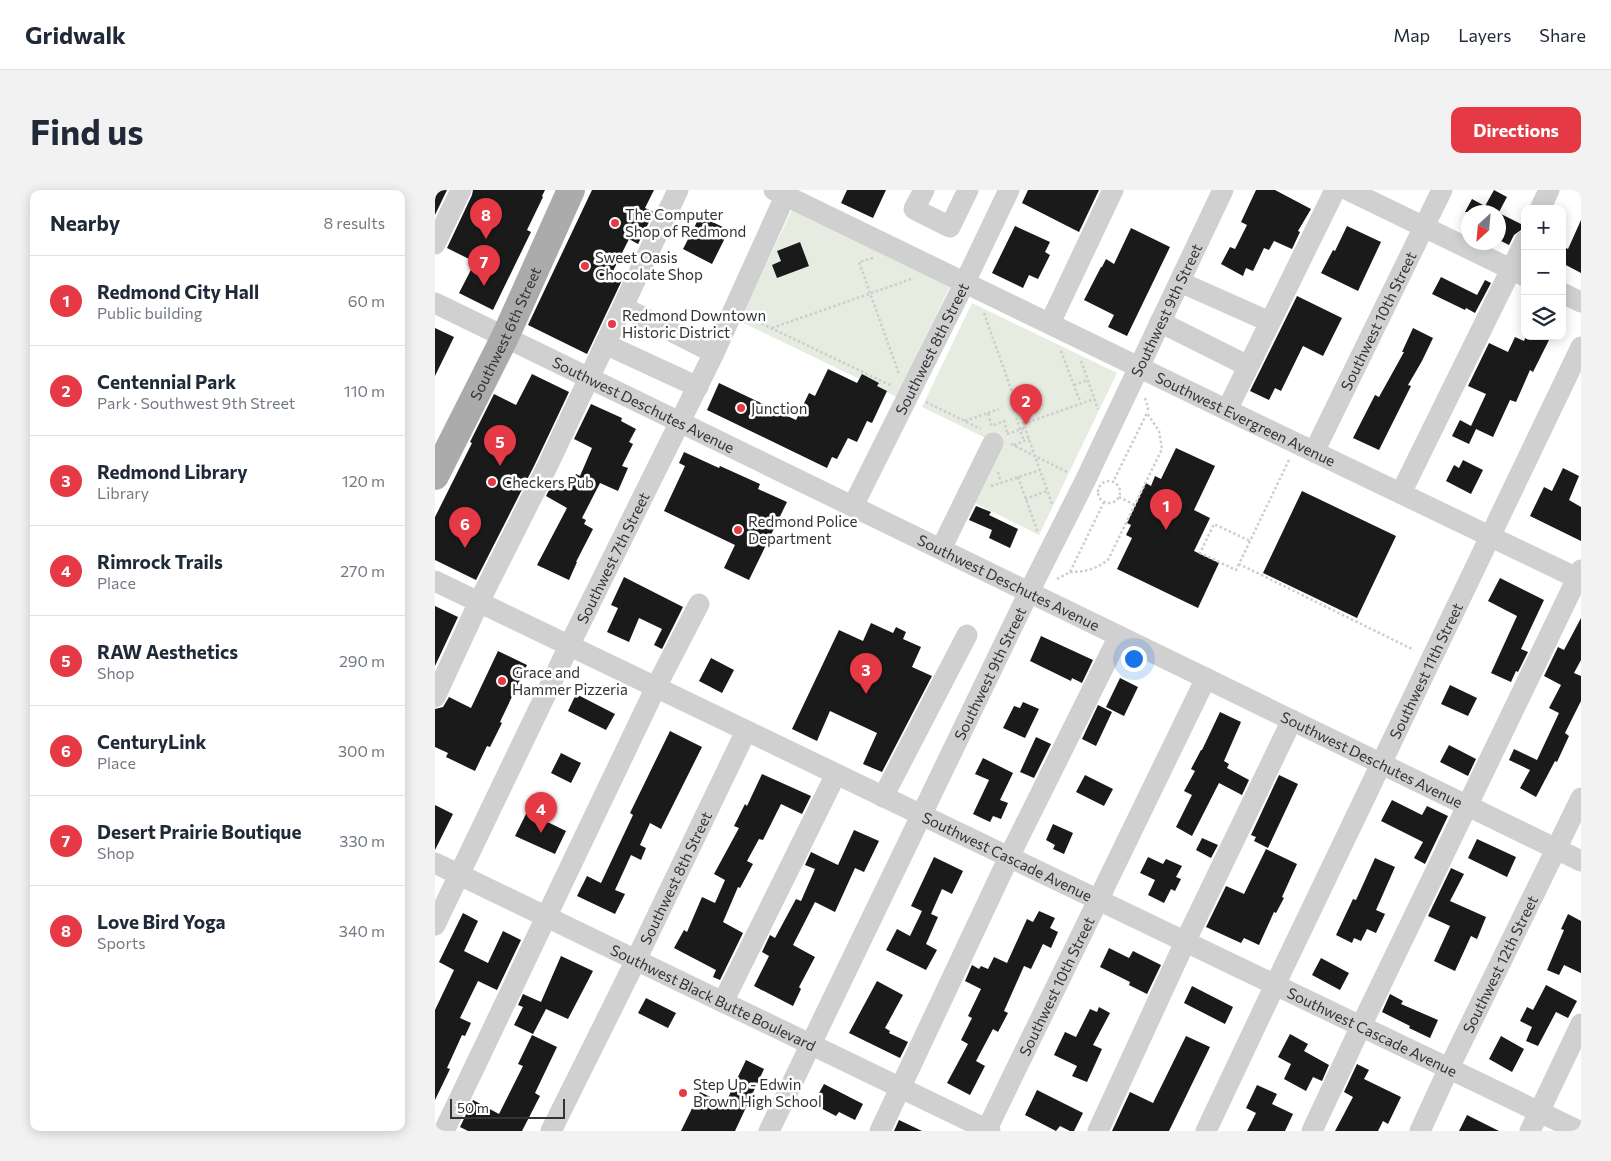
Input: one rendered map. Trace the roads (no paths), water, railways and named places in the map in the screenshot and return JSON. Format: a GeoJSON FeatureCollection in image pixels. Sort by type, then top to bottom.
{"type":"FeatureCollection","features":[{"type":"Feature","properties":{"kind":"main road","name":"Southwest 6th Street"},"geometry":{"type":"LineString","coordinates":[[435,476],[505,337],[571,190]]}},
{"type":"Feature","properties":{"kind":"street"},"geometry":{"type":"LineString","coordinates":[[435,244],[461,190]]}},
{"type":"Feature","properties":{"kind":"street"},"geometry":{"type":"LineString","coordinates":[[435,697],[479,602],[546,469],[678,190]]}},
{"type":"Feature","properties":{"kind":"street"},"geometry":{"type":"LineString","coordinates":[[924,190],[914,209],[950,227],[968,190]]}},
{"type":"Feature","properties":{"kind":"street","name":"Southwest 8th Street"},"geometry":{"type":"LineString","coordinates":[[853,506],[1009,190]]}},
{"type":"Feature","properties":{"kind":"street"},"geometry":{"type":"LineString","coordinates":[[1049,323],[1113,190]]}},
{"type":"Feature","properties":{"kind":"street","name":"Southwest 9th Street"},"geometry":{"type":"LineString","coordinates":[[769,1131],[1029,592],[1085,481],[1223,190]]}},
{"type":"Feature","properties":{"kind":"street"},"geometry":{"type":"LineString","coordinates":[[1227,410],[1335,190]]}},
{"type":"Feature","properties":{"kind":"street"},"geometry":{"type":"LineString","coordinates":[[1348,190],[1518,273]]}},
{"type":"Feature","properties":{"kind":"street","name":"Southwest 10th Street"},"geometry":{"type":"LineString","coordinates":[[1314,452],[1442,190]]}},
{"type":"Feature","properties":{"kind":"street"},"geometry":{"type":"LineString","coordinates":[[1542,205],[1549,190]]}},
{"type":"Feature","properties":{"kind":"street","name":"Southwest Evergreen Avenue"},"geometry":{"type":"LineString","coordinates":[[782,192],[1314,452],[1489,536],[1580,576]]}},
{"type":"Feature","properties":{"kind":"street","name":"Southwest 7th Street"},"geometry":{"type":"LineString","coordinates":[[435,926],[569,646],[698,387],[782,192]]}},
{"type":"Feature","properties":{"kind":"street"},"geometry":{"type":"LineString","coordinates":[[1401,493],[1518,273],[1523,250]]}},
{"type":"Feature","properties":{"kind":"street"},"geometry":{"type":"LineString","coordinates":[[1180,282],[1270,322]]}},
{"type":"Feature","properties":{"kind":"street"},"geometry":{"type":"LineString","coordinates":[[1564,295],[1581,302]]}},
{"type":"Feature","properties":{"kind":"street","name":"Southwest Deschutes Avenue"},"geometry":{"type":"LineString","coordinates":[[435,303],[1581,861]]}},
{"type":"Feature","properties":{"kind":"street"},"geometry":{"type":"LineString","coordinates":[[623,307],[714,353]]}},
{"type":"Feature","properties":{"kind":"street"},"geometry":{"type":"LineString","coordinates":[[1161,322],[1248,366]]}},
{"type":"Feature","properties":{"kind":"street"},"geometry":{"type":"LineString","coordinates":[[605,344],[698,387]]}},
{"type":"Feature","properties":{"kind":"street","name":"Southwest 11th Street"},"geometry":{"type":"LineString","coordinates":[[1207,1131],[1581,346]]}},
{"type":"Feature","properties":{"kind":"street"},"geometry":{"type":"LineString","coordinates":[[941,549],[969,493],[1001,437]]}},
{"type":"Feature","properties":{"kind":"street"},"geometry":{"type":"LineString","coordinates":[[1312,1131],[1361,1026],[1580,576]]}},
{"type":"Feature","properties":{"kind":"street","name":"Southwest Cascade Avenue"},"geometry":{"type":"LineString","coordinates":[[435,581],[1579,1131]]}},
{"type":"Feature","properties":{"kind":"street"},"geometry":{"type":"LineString","coordinates":[[444,1131],[656,687],[699,604]]}},
{"type":"Feature","properties":{"kind":"street"},"geometry":{"type":"LineString","coordinates":[[883,797],[967,635]]}},
{"type":"Feature","properties":{"kind":"street"},"geometry":{"type":"LineString","coordinates":[[880,1131],[1009,857],[1119,636]]}},
{"type":"Feature","properties":{"kind":"street","name":"Southwest 10th Street"},"geometry":{"type":"LineString","coordinates":[[987,1130],[1205,678]]}},
{"type":"Feature","properties":{"kind":"street"},"geometry":{"type":"LineString","coordinates":[[1099,1131],[1185,942],[1292,720]]}},
{"type":"Feature","properties":{"kind":"street","name":"Southwest 8th Street"},"geometry":{"type":"LineString","coordinates":[[551,1131],[746,731]]}},
{"type":"Feature","properties":{"kind":"street"},"geometry":{"type":"LineString","coordinates":[[723,1002],[836,774]]}},
{"type":"Feature","properties":{"kind":"street","name":"Southwest 12th Street"},"geometry":{"type":"LineString","coordinates":[[1420,1131],[1581,798]]}},
{"type":"Feature","properties":{"kind":"street","name":"Southwest Black Butte Boulevard"},"geometry":{"type":"LineString","coordinates":[[435,862],[987,1130]]}},
{"type":"Feature","properties":{"kind":"street"},"geometry":{"type":"LineString","coordinates":[[1530,1131],[1581,1024]]}},
{"type":"Feature","properties":{"kind":"place","name":"The Computer Shop of Redmond"},"geometry":{"type":"Point","coordinates":[615,223]}},
{"type":"Feature","properties":{"kind":"place","name":"Love Bird Yoga"},"geometry":{"type":"Point","coordinates":[486,239]}},
{"type":"Feature","properties":{"kind":"place","name":"Sweet Oasis Chocolate Shop"},"geometry":{"type":"Point","coordinates":[585,266]}},
{"type":"Feature","properties":{"kind":"place","name":"Desert Prairie Boutique"},"geometry":{"type":"Point","coordinates":[484,286]}},
{"type":"Feature","properties":{"kind":"place","name":"Redmond Downtown Historic District"},"geometry":{"type":"Point","coordinates":[612,324]}},
{"type":"Feature","properties":{"kind":"place","name":"Junction"},"geometry":{"type":"Point","coordinates":[741,408]}},
{"type":"Feature","properties":{"kind":"place","name":"Centennial Park"},"geometry":{"type":"Point","coordinates":[1026,425]}},
{"type":"Feature","properties":{"kind":"place","name":"RAW Aesthetics"},"geometry":{"type":"Point","coordinates":[500,466]}},
{"type":"Feature","properties":{"kind":"place","name":"Checkers Pub"},"geometry":{"type":"Point","coordinates":[492,482]}},
{"type":"Feature","properties":{"kind":"place","name":"Redmond Police Department"},"geometry":{"type":"Point","coordinates":[738,530]}},
{"type":"Feature","properties":{"kind":"place","name":"Redmond City Hall"},"geometry":{"type":"Point","coordinates":[1166,530]}},
{"type":"Feature","properties":{"kind":"place","name":"CenturyLink"},"geometry":{"type":"Point","coordinates":[465,548]}},
{"type":"Feature","properties":{"kind":"place","name":"Grace and Hammer Pizzeria"},"geometry":{"type":"Point","coordinates":[502,681]}},
{"type":"Feature","properties":{"kind":"place","name":"Redmond Library"},"geometry":{"type":"Point","coordinates":[866,694]}},
{"type":"Feature","properties":{"kind":"place","name":"Rimrock Trails"},"geometry":{"type":"Point","coordinates":[541,833]}},
{"type":"Feature","properties":{"kind":"place","name":"Step Up - Edwin Brown High School"},"geometry":{"type":"Point","coordinates":[683,1093]}}]}
